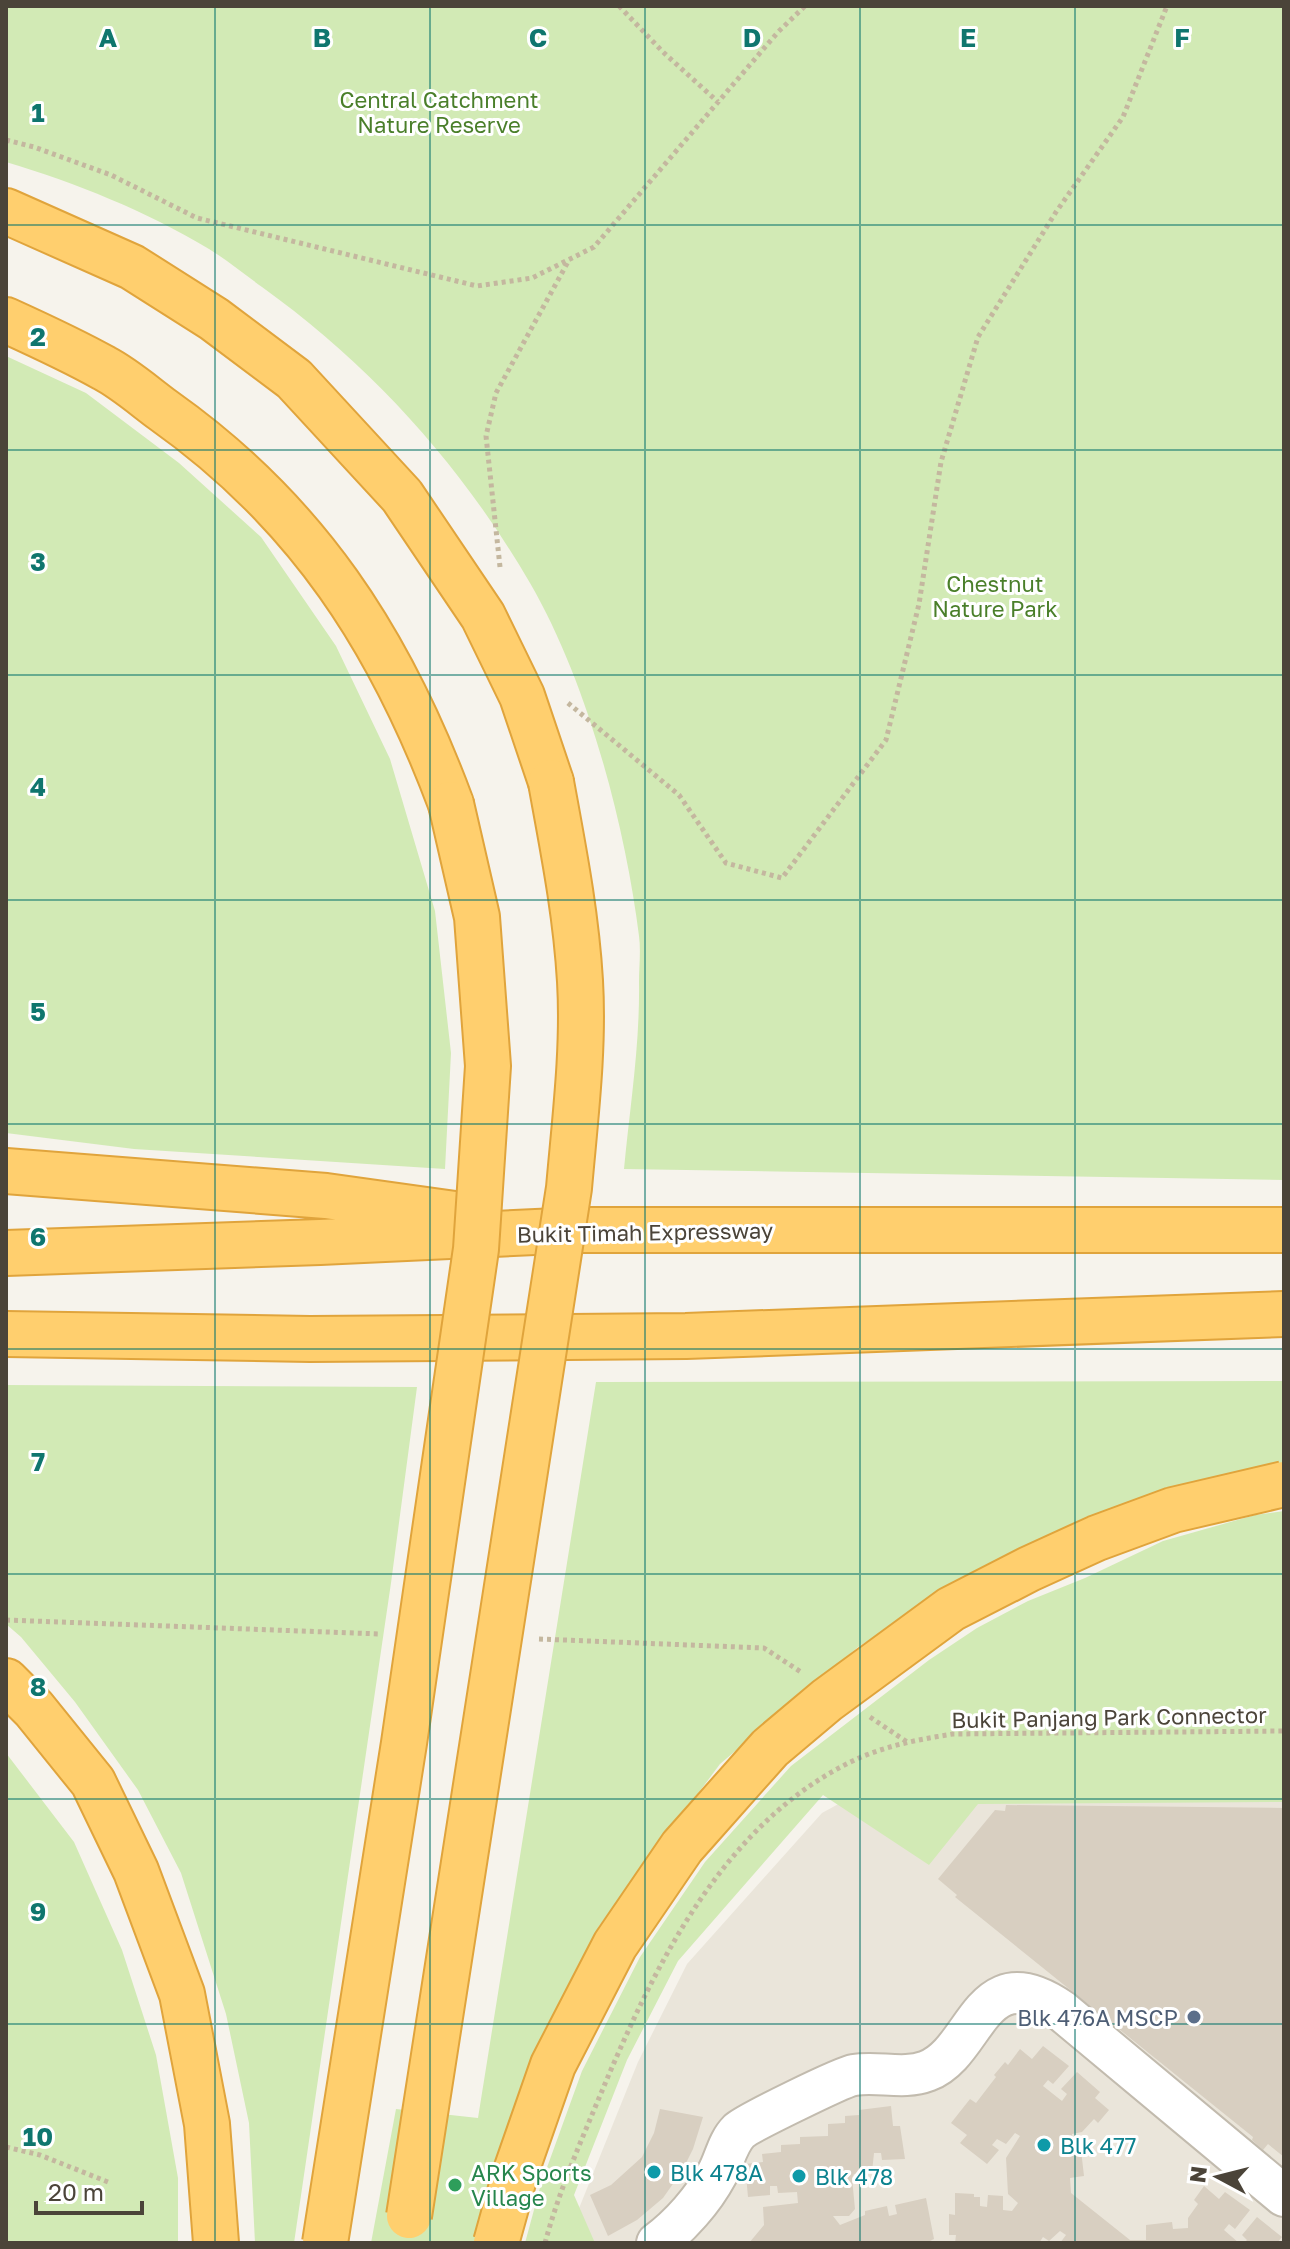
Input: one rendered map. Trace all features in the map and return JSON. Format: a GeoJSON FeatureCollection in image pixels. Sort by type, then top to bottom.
{"type":"FeatureCollection","features":[{"type":"Feature","properties":{"kind":"highway"},"geometry":{"type":"LineString","coordinates":[[6,211],[132,267],[214,319],[294,379],[402,496],[483,616],[522,696],[551,782],[573,904],[580,984],[578,1075],[569,1188],[404,2243]]}},
{"type":"Feature","properties":{"kind":"highway"},"geometry":{"type":"LineString","coordinates":[[6,320],[106,369],[203,438],[281,511],[346,591],[398,679],[451,804],[477,917],[488,1066],[476,1249],[404,1743],[325,2243]]}},
{"type":"Feature","properties":{"kind":"highway"},"geometry":{"type":"LineString","coordinates":[[6,1171],[326,1196],[579,1230]]}},
{"type":"Feature","properties":{"kind":"highway","name":"Bukit Timah Expressway"},"geometry":{"type":"LineString","coordinates":[[6,1253],[579,1230],[1284,1230]]}},
{"type":"Feature","properties":{"kind":"highway"},"geometry":{"type":"LineString","coordinates":[[6,1334],[310,1339],[686,1336],[1284,1314]]}},
{"type":"Feature","properties":{"kind":"highway"},"geometry":{"type":"LineString","coordinates":[[496,2243],[516,2171],[553,2065],[615,1945],[682,1847],[770,1748],[827,1700],[951,1609],[1097,1538],[1173,1510],[1284,1484]]}},
{"type":"Feature","properties":{"kind":"highway"},"geometry":{"type":"LineString","coordinates":[[6,1681],[34,1709],[93,1782],[136,1871],[182,1994],[207,2124],[216,2243]]}},
{"type":"Feature","properties":{"kind":"lane"},"geometry":{"type":"LineString","coordinates":[[657,2243],[676,2228],[715,2177],[734,2137],[743,2128],[849,2076],[908,2075],[929,2071],[948,2057],[987,2007],[1006,1995],[1017,1994],[1041,1998],[1062,2011],[1284,2196]]}},
{"type":"Feature","properties":{"kind":"path"},"geometry":{"type":"LineString","coordinates":[[619,6],[718,102]]}},
{"type":"Feature","properties":{"kind":"path"},"geometry":{"type":"LineString","coordinates":[[6,140],[111,175],[197,218],[477,286],[532,278],[594,247],[778,32],[805,6]]}},
{"type":"Feature","properties":{"kind":"path"},"geometry":{"type":"LineString","coordinates":[[567,702],[679,795],[726,863],[782,878],[886,740],[919,604],[941,462],[978,337],[1056,212],[1123,117],[1167,6]]}},
{"type":"Feature","properties":{"kind":"path"},"geometry":{"type":"LineString","coordinates":[[501,579],[486,436],[496,393],[569,260]]}},
{"type":"Feature","properties":{"kind":"path","name":"Bukit Panjang Park Connector"},"geometry":{"type":"LineString","coordinates":[[545,2243],[582,2139],[632,2021],[662,1962],[709,1886],[751,1835],[812,1785],[859,1758],[907,1742],[953,1734],[1284,1731]]}},
{"type":"Feature","properties":{"kind":"path"},"geometry":{"type":"LineString","coordinates":[[6,2147],[40,2155],[108,2182]]}},
{"type":"Feature","properties":{"kind":"shaded area"},"geometry":{"type":"Polygon","coordinates":[[[1284,1742],[1284,2243],[565,2243],[638,2062],[687,1964],[822,1813],[948,1744],[1284,1742]]]}},
{"type":"Feature","properties":{"kind":"green space"},"geometry":{"type":"Polygon","coordinates":[[[6,6],[1284,6],[1284,1180],[624,1169],[639,1006],[640,942],[633,893],[613,801],[586,708],[569,664],[530,583],[475,498],[412,421],[341,350],[303,318],[216,253],[161,222],[84,189],[6,162],[6,6]]]}},
{"type":"Feature","properties":{"kind":"green space"},"geometry":{"type":"Polygon","coordinates":[[[6,356],[86,393],[179,463],[261,537],[336,646],[390,759],[435,911],[451,1053],[445,1169],[134,1149],[6,1133],[6,356]]]}},
{"type":"Feature","properties":{"kind":"green space"},"geometry":{"type":"Polygon","coordinates":[[[1284,1381],[1284,1471],[950,1589],[858,1647],[720,1764],[599,1926],[538,2050],[514,2243],[371,2243],[396,2109],[478,2118],[596,1382],[1284,1381]]]}},
{"type":"Feature","properties":{"kind":"green space"},"geometry":{"type":"Polygon","coordinates":[[[6,1385],[417,1387],[294,2243],[255,2243],[249,2123],[226,2014],[181,1873],[138,1790],[75,1702],[21,1637],[6,1624],[6,1385]]]}},
{"type":"Feature","properties":{"kind":"green space"},"geometry":{"type":"Polygon","coordinates":[[[1284,1511],[1284,1802],[978,1804],[929,1865],[823,1795],[678,1961],[627,2060],[574,2195],[595,2243],[525,2243],[541,2184],[582,2071],[640,1957],[705,1862],[791,1766],[929,1660],[977,1628],[1028,1601],[1163,1541],[1255,1515],[1284,1511]]]}},
{"type":"Feature","properties":{"kind":"green space"},"geometry":{"type":"Polygon","coordinates":[[[6,1753],[74,1842],[122,1950],[156,2055],[178,2178],[178,2243],[6,2243],[6,1753]]]}},
{"type":"Feature","properties":{"kind":"building","name":"Blk 476A MSCP"},"geometry":{"type":"Polygon","coordinates":[[[1006,1805],[1284,1808],[1284,2157],[1268,2144],[1263,2150],[1252,2140],[1253,2137],[955,1897],[957,1895],[938,1879],[995,1810],[1005,1811],[1006,1805]]]}},
{"type":"Feature","properties":{"kind":"building","name":"Blk 477"},"geometry":{"type":"Polygon","coordinates":[[[1043,2046],[1069,2066],[1053,2084],[1048,2080],[1043,2086],[1062,2101],[1067,2094],[1061,2089],[1077,2072],[1100,2092],[1095,2098],[1109,2110],[1098,2123],[1094,2119],[1082,2132],[1072,2134],[1073,2149],[1081,2150],[1084,2176],[1070,2178],[1071,2193],[1130,2240],[1146,2240],[1146,2225],[1172,2222],[1173,2229],[1188,2228],[1188,2218],[1198,2204],[1194,2200],[1204,2186],[1219,2199],[1225,2192],[1250,2210],[1235,2229],[1229,2224],[1224,2230],[1239,2243],[1060,2243],[1066,2235],[1060,2231],[1049,2241],[1043,2237],[1039,2243],[955,2243],[956,2235],[949,2235],[949,2214],[955,2215],[955,2193],[974,2194],[974,2197],[980,2197],[980,2206],[987,2207],[988,2195],[1003,2196],[1003,2210],[1012,2211],[1018,2203],[1008,2194],[1006,2158],[1020,2136],[1015,2133],[1006,2144],[997,2139],[992,2145],[999,2150],[987,2164],[960,2143],[967,2135],[951,2123],[970,2099],[976,2103],[996,2077],[994,2075],[1005,2062],[1008,2065],[1020,2049],[1032,2059],[1043,2046]]]}},
{"type":"Feature","properties":{"kind":"building","name":"Blk 478"},"geometry":{"type":"Polygon","coordinates":[[[891,2106],[893,2126],[900,2126],[905,2159],[882,2160],[881,2153],[874,2153],[872,2172],[854,2174],[852,2178],[855,2209],[849,2216],[833,2216],[840,2225],[865,2215],[865,2211],[887,2206],[889,2216],[897,2214],[895,2205],[926,2198],[934,2239],[926,2243],[749,2243],[764,2225],[763,2207],[798,2203],[797,2192],[778,2193],[777,2186],[770,2186],[770,2195],[748,2197],[745,2164],[763,2162],[762,2154],[781,2152],[781,2145],[800,2144],[800,2137],[828,2136],[828,2124],[845,2123],[845,2116],[859,2115],[859,2110],[891,2106]]]}},
{"type":"Feature","properties":{"kind":"building","name":"Blk 478A"},"geometry":{"type":"Polygon","coordinates":[[[660,2109],[703,2117],[693,2149],[663,2198],[637,2220],[608,2236],[590,2195],[611,2185],[642,2157],[654,2133],[660,2109]]]}},
{"type":"Feature","properties":{"kind":"building"},"geometry":{"type":"Polygon","coordinates":[[[1257,2217],[1282,2237],[1277,2243],[1244,2243],[1247,2240],[1242,2235],[1257,2217]]]}},
{"type":"Feature","properties":{"kind":"place","name":"Blk 476A MSCP"},"geometry":{"type":"Point","coordinates":[1194,2017]}},
{"type":"Feature","properties":{"kind":"place","name":"Blk 477"},"geometry":{"type":"Point","coordinates":[1044,2145]}},
{"type":"Feature","properties":{"kind":"place","name":"Blk 478A"},"geometry":{"type":"Point","coordinates":[654,2172]}},
{"type":"Feature","properties":{"kind":"place","name":"Blk 478"},"geometry":{"type":"Point","coordinates":[799,2176]}},
{"type":"Feature","properties":{"kind":"place","name":"ARK Sports Village"},"geometry":{"type":"Point","coordinates":[455,2185]}},
{"type":"Feature","properties":{"kind":"park label","name":"Central Catchment Nature Reserve"},"geometry":{"type":"Point","coordinates":[439,112]}},
{"type":"Feature","properties":{"kind":"park label","name":"Chestnut Nature Park"},"geometry":{"type":"Point","coordinates":[995,596]}}]}
